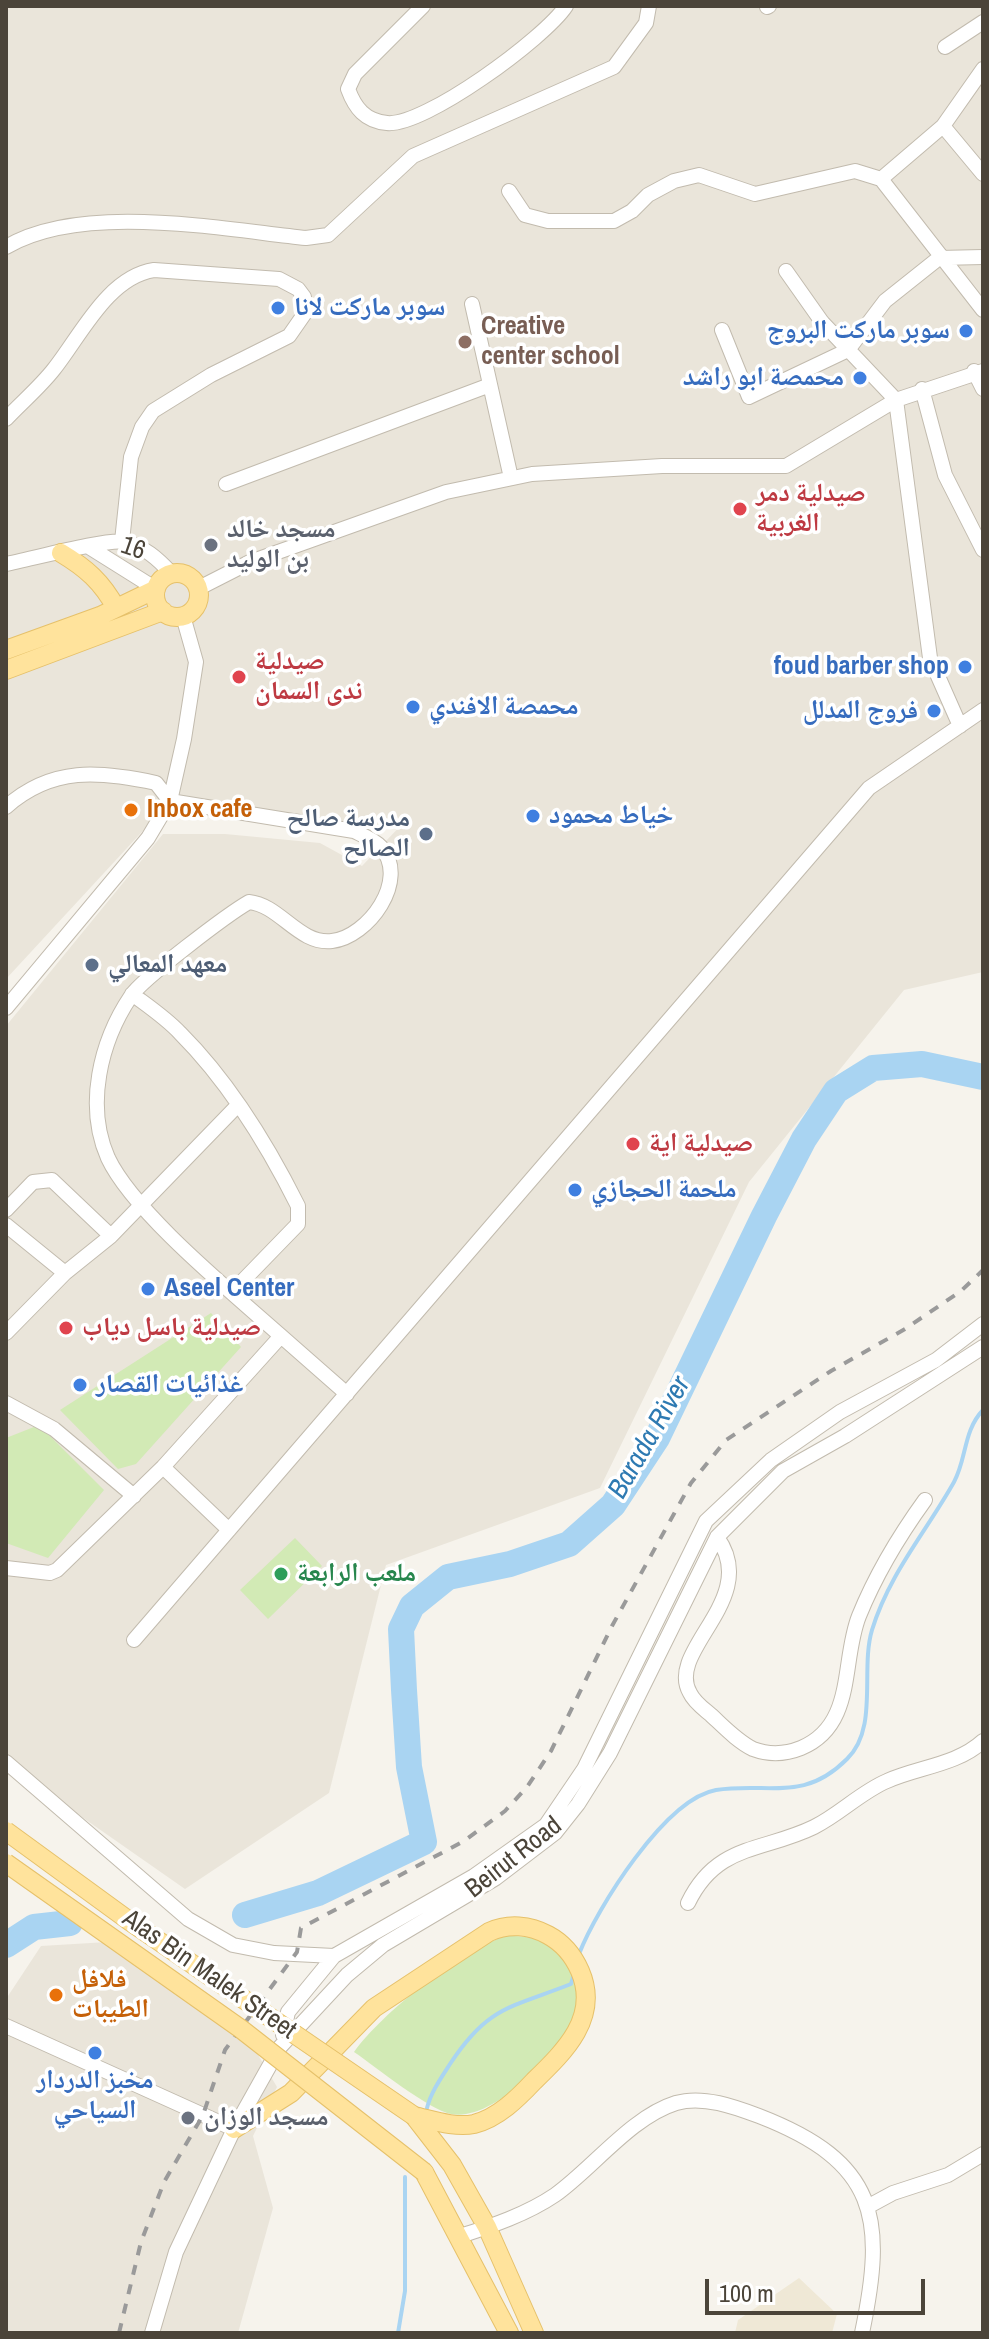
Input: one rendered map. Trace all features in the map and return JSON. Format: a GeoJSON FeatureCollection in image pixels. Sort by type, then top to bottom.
{"type":"FeatureCollection","features":[{"type":"Feature","properties":{"kind":"main road"},"geometry":{"type":"LineString","coordinates":[[61,553],[85,567],[100,582],[116,608]]}},
{"type":"Feature","properties":{"kind":"main road"},"geometry":{"type":"LineString","coordinates":[[6,670],[163,611],[183,616],[195,608],[199,588],[185,573],[171,573],[161,579],[156,589],[156,601],[163,611]]}},
{"type":"Feature","properties":{"kind":"main road"},"geometry":{"type":"LineString","coordinates":[[6,650],[116,608],[156,589]]}},
{"type":"Feature","properties":{"kind":"main road","name":"Alas Bin Malek Street"},"geometry":{"type":"LineString","coordinates":[[6,1831],[268,2017],[414,2116]]}},
{"type":"Feature","properties":{"kind":"main road"},"geometry":{"type":"LineString","coordinates":[[6,1863],[241,2029],[424,2172],[509,2333]]}},
{"type":"Feature","properties":{"kind":"main road"},"geometry":{"type":"LineString","coordinates":[[234,2129],[291,2093],[374,2008],[489,1932],[499,1927],[524,1926],[553,1938],[573,1957],[586,1990],[582,2022],[563,2053],[506,2107],[474,2124],[414,2116]]}},
{"type":"Feature","properties":{"kind":"main road"},"geometry":{"type":"LineString","coordinates":[[414,2116],[452,2165],[487,2227],[534,2333]]}},
{"type":"Feature","properties":{"kind":"street"},"geometry":{"type":"LineString","coordinates":[[423,6],[355,74],[348,89],[353,103],[368,119],[405,122],[425,113],[534,42],[566,6]]}},
{"type":"Feature","properties":{"kind":"street"},"geometry":{"type":"LineString","coordinates":[[6,247],[28,234],[120,221],[306,238],[328,235],[413,156],[614,67],[646,23],[649,6]]}},
{"type":"Feature","properties":{"kind":"street"},"geometry":{"type":"LineString","coordinates":[[945,47],[983,22]]}},
{"type":"Feature","properties":{"kind":"street"},"geometry":{"type":"LineString","coordinates":[[881,179],[943,126],[983,69]]}},
{"type":"Feature","properties":{"kind":"street"},"geometry":{"type":"LineString","coordinates":[[943,126],[983,174]]}},
{"type":"Feature","properties":{"kind":"street"},"geometry":{"type":"LineString","coordinates":[[509,191],[525,215],[548,221],[606,222],[632,211],[648,195],[674,181],[699,175],[755,194],[855,171],[881,179],[939,258],[983,310]]}},
{"type":"Feature","properties":{"kind":"street"},"geometry":{"type":"LineString","coordinates":[[722,330],[749,397],[848,350],[885,301],[939,258],[983,257]]}},
{"type":"Feature","properties":{"kind":"street"},"geometry":{"type":"LineString","coordinates":[[6,419],[52,372],[101,305],[137,273],[154,270],[279,279],[298,289],[304,297],[305,313],[289,336],[211,375],[153,411],[131,457],[122,541]]}},
{"type":"Feature","properties":{"kind":"street"},"geometry":{"type":"LineString","coordinates":[[786,271],[822,322],[896,400],[930,658],[960,726]]}},
{"type":"Feature","properties":{"kind":"street"},"geometry":{"type":"LineString","coordinates":[[472,304],[511,478]]}},
{"type":"Feature","properties":{"kind":"street"},"geometry":{"type":"LineString","coordinates":[[199,588],[250,562],[446,492],[511,478],[662,466],[786,466],[896,400],[922,389],[979,371],[983,389]]}},
{"type":"Feature","properties":{"kind":"street"},"geometry":{"type":"LineString","coordinates":[[226,484],[490,385]]}},
{"type":"Feature","properties":{"kind":"street"},"geometry":{"type":"LineString","coordinates":[[922,389],[945,475],[983,550]]}},
{"type":"Feature","properties":{"kind":"street","name":"16"},"geometry":{"type":"LineString","coordinates":[[6,564],[89,547],[104,541],[122,541],[148,552],[171,573]]}},
{"type":"Feature","properties":{"kind":"street","name":"16"},"geometry":{"type":"LineString","coordinates":[[89,547],[156,589]]}},
{"type":"Feature","properties":{"kind":"street"},"geometry":{"type":"LineString","coordinates":[[6,1008],[148,838],[170,801],[196,662],[183,616]]}},
{"type":"Feature","properties":{"kind":"street"},"geometry":{"type":"LineString","coordinates":[[134,1640],[869,788],[983,710]]}},
{"type":"Feature","properties":{"kind":"street"},"geometry":{"type":"LineString","coordinates":[[6,807],[60,777],[103,772],[156,783],[170,801],[354,831],[381,846],[391,867],[385,898],[370,921],[348,938],[328,942],[309,937],[260,903],[249,902],[132,994],[109,1037],[100,1068],[98,1128],[109,1160],[142,1206],[232,1292],[347,1394]]}},
{"type":"Feature","properties":{"kind":"street"},"geometry":{"type":"LineString","coordinates":[[132,994],[179,1032],[238,1105],[298,1206],[298,1224],[232,1292]]}},
{"type":"Feature","properties":{"kind":"street"},"geometry":{"type":"LineString","coordinates":[[6,1333],[65,1273],[142,1206],[238,1105]]}},
{"type":"Feature","properties":{"kind":"street"},"geometry":{"type":"LineString","coordinates":[[6,1210],[33,1182],[52,1180],[111,1236]]}},
{"type":"Feature","properties":{"kind":"street"},"geometry":{"type":"LineString","coordinates":[[6,1225],[65,1273]]}},
{"type":"Feature","properties":{"kind":"street"},"geometry":{"type":"LineString","coordinates":[[280,2047],[288,2012],[334,1956],[474,1876],[546,1825],[569,1797],[706,1521],[771,1460],[840,1412],[936,1360],[983,1324]]}},
{"type":"Feature","properties":{"kind":"street"},"geometry":{"type":"LineString","coordinates":[[6,1568],[50,1573],[57,1570],[163,1467],[281,1336]]}},
{"type":"Feature","properties":{"kind":"street","name":"Beirut Road"},"geometry":{"type":"LineString","coordinates":[[152,2333],[176,2252],[234,2129],[280,2047],[347,1975],[383,1945],[496,1878],[555,1833],[578,1804],[610,1753],[717,1537],[783,1471],[845,1436],[983,1347]]}},
{"type":"Feature","properties":{"kind":"street"},"geometry":{"type":"LineString","coordinates":[[6,1403],[54,1429],[134,1496]]}},
{"type":"Feature","properties":{"kind":"street"},"geometry":{"type":"LineString","coordinates":[[163,1467],[229,1530]]}},
{"type":"Feature","properties":{"kind":"street"},"geometry":{"type":"LineString","coordinates":[[717,1537],[727,1554],[728,1584],[689,1663],[686,1683],[696,1701],[745,1745],[759,1751],[790,1752],[818,1737],[839,1711],[847,1680],[851,1638],[869,1590],[925,1500]]}},
{"type":"Feature","properties":{"kind":"street"},"geometry":{"type":"LineString","coordinates":[[688,1903],[702,1879],[730,1856],[815,1827],[885,1781],[956,1757],[983,1741]]}},
{"type":"Feature","properties":{"kind":"street"},"geometry":{"type":"LineString","coordinates":[[6,1762],[188,1919],[233,1945],[274,1953],[334,1956]]}},
{"type":"Feature","properties":{"kind":"street"},"geometry":{"type":"LineString","coordinates":[[6,2026],[234,2129]]}},
{"type":"Feature","properties":{"kind":"street"},"geometry":{"type":"LineString","coordinates":[[460,2236],[487,2227],[555,2195],[629,2133],[666,2108],[693,2101],[733,2106],[798,2132],[836,2160],[869,2206],[874,2274],[862,2333]]}},
{"type":"Feature","properties":{"kind":"street"},"geometry":{"type":"LineString","coordinates":[[869,2206],[893,2193],[948,2175],[983,2154]]}},
{"type":"Feature","properties":{"kind":"shaded area"},"geometry":{"type":"Polygon","coordinates":[[[6,6],[983,6],[983,972],[904,990],[749,1182],[600,1488],[386,1565],[329,1793],[185,1889],[6,1764],[6,1026],[163,834],[225,834],[320,843],[362,866],[408,818],[362,829],[199,800],[152,821],[6,979],[6,6]]]}},
{"type":"Feature","properties":{"kind":"shaded area"},"geometry":{"type":"Polygon","coordinates":[[[124,1941],[241,2026],[277,2087],[253,2136],[273,2208],[238,2333],[6,2333],[6,1999],[41,1946],[124,1941]]]}},
{"type":"Feature","properties":{"kind":"shaded area"},"geometry":{"type":"Polygon","coordinates":[[[799,2278],[837,2314],[832,2333],[735,2333],[738,2320],[799,2278]]]}},
{"type":"Feature","properties":{"kind":"green space"},"geometry":{"type":"Polygon","coordinates":[[[211,1313],[241,1347],[136,1464],[118,1469],[60,1410],[211,1313]]]}},
{"type":"Feature","properties":{"kind":"green space"},"geometry":{"type":"Polygon","coordinates":[[[39,1425],[104,1490],[48,1558],[6,1543],[6,1438],[39,1425]]]}},
{"type":"Feature","properties":{"kind":"green space"},"geometry":{"type":"Polygon","coordinates":[[[295,1538],[322,1566],[268,1619],[240,1590],[295,1538]]]}},
{"type":"Feature","properties":{"kind":"green space"},"geometry":{"type":"Polygon","coordinates":[[[505,1936],[541,1941],[559,1954],[575,1985],[577,2007],[574,2018],[555,2049],[505,2097],[468,2114],[451,2114],[416,2097],[354,2052],[383,2019],[423,1985],[486,1944],[505,1936]]]}},
{"type":"Feature","properties":{"kind":"waterway","name":"Barada River"},"geometry":{"type":"LineString","coordinates":[[245,1915],[318,1893],[424,1842],[409,1767],[404,1690],[401,1629],[412,1606],[448,1577],[510,1564],[569,1544],[613,1505],[657,1438],[764,1216],[804,1139],[836,1091],[873,1068],[922,1064],[983,1077]]}},
{"type":"Feature","properties":{"kind":"waterway"},"geometry":{"type":"LineString","coordinates":[[579,1954],[601,1910],[635,1858],[676,1813],[696,1798],[716,1790],[800,1786],[831,1773],[857,1746],[866,1715],[869,1646],[879,1610],[898,1572],[954,1482],[968,1436],[983,1410]]}},
{"type":"Feature","properties":{"kind":"waterway","name":"Barada River"},"geometry":{"type":"LineString","coordinates":[[6,1945],[34,1927],[70,1923]]}},
{"type":"Feature","properties":{"kind":"waterway"},"geometry":{"type":"LineString","coordinates":[[427,2108],[443,2075],[476,2030],[502,2011],[571,1984],[574,1974]]}},
{"type":"Feature","properties":{"kind":"waterway"},"geometry":{"type":"LineString","coordinates":[[398,2333],[405,2291],[405,2177]]}},
{"type":"Feature","properties":{"kind":"railway"},"geometry":{"type":"LineString","coordinates":[[119,2333],[141,2242],[164,2182],[203,2115],[225,2050],[297,1952],[301,1928],[464,1841],[505,1811],[527,1787],[551,1751],[612,1626],[691,1483],[726,1440],[831,1371],[905,1329],[961,1291],[983,1270]]}},
{"type":"Feature","properties":{"kind":"place","name":"سوبر ماركت لانا"},"geometry":{"type":"Point","coordinates":[278,308]}},
{"type":"Feature","properties":{"kind":"place","name":"سوبر ماركت البروج"},"geometry":{"type":"Point","coordinates":[966,331]}},
{"type":"Feature","properties":{"kind":"place","name":"Creative center school"},"geometry":{"type":"Point","coordinates":[465,342]}},
{"type":"Feature","properties":{"kind":"place","name":"محمصة ابو راشد"},"geometry":{"type":"Point","coordinates":[860,378]}},
{"type":"Feature","properties":{"kind":"place","name":"صيدلية دمر الغربية"},"geometry":{"type":"Point","coordinates":[740,509]}},
{"type":"Feature","properties":{"kind":"place","name":"مسجد خالد بن الوليد"},"geometry":{"type":"Point","coordinates":[211,545]}},
{"type":"Feature","properties":{"kind":"place","name":"foud barber shop"},"geometry":{"type":"Point","coordinates":[965,667]}},
{"type":"Feature","properties":{"kind":"place","name":"صيدلية ندى السمان"},"geometry":{"type":"Point","coordinates":[239,677]}},
{"type":"Feature","properties":{"kind":"place","name":"محمصة الافندي"},"geometry":{"type":"Point","coordinates":[413,707]}},
{"type":"Feature","properties":{"kind":"place","name":"فروج المدلل"},"geometry":{"type":"Point","coordinates":[934,711]}},
{"type":"Feature","properties":{"kind":"place","name":"Inbox cafe"},"geometry":{"type":"Point","coordinates":[131,810]}},
{"type":"Feature","properties":{"kind":"place","name":"خياط محمود"},"geometry":{"type":"Point","coordinates":[533,816]}},
{"type":"Feature","properties":{"kind":"place","name":"مدرسة صالح الصالح"},"geometry":{"type":"Point","coordinates":[426,834]}},
{"type":"Feature","properties":{"kind":"place","name":"معهد المعالي"},"geometry":{"type":"Point","coordinates":[92,965]}},
{"type":"Feature","properties":{"kind":"place","name":"صيدلية اية"},"geometry":{"type":"Point","coordinates":[633,1144]}},
{"type":"Feature","properties":{"kind":"place","name":"ملحمة الحجازي"},"geometry":{"type":"Point","coordinates":[575,1190]}},
{"type":"Feature","properties":{"kind":"place","name":"Aseel Center"},"geometry":{"type":"Point","coordinates":[148,1289]}},
{"type":"Feature","properties":{"kind":"place","name":"صيدلية باسل دياب"},"geometry":{"type":"Point","coordinates":[66,1328]}},
{"type":"Feature","properties":{"kind":"place","name":"غذائيات القصار"},"geometry":{"type":"Point","coordinates":[80,1385]}},
{"type":"Feature","properties":{"kind":"place","name":"ملعب الرابعة"},"geometry":{"type":"Point","coordinates":[281,1574]}},
{"type":"Feature","properties":{"kind":"place","name":"فلافل الطيبات"},"geometry":{"type":"Point","coordinates":[56,1995]}},
{"type":"Feature","properties":{"kind":"place","name":"مخبز الدردار السياحي"},"geometry":{"type":"Point","coordinates":[95,2053]}},
{"type":"Feature","properties":{"kind":"place","name":"مسجد الوزان"},"geometry":{"type":"Point","coordinates":[188,2118]}}]}
